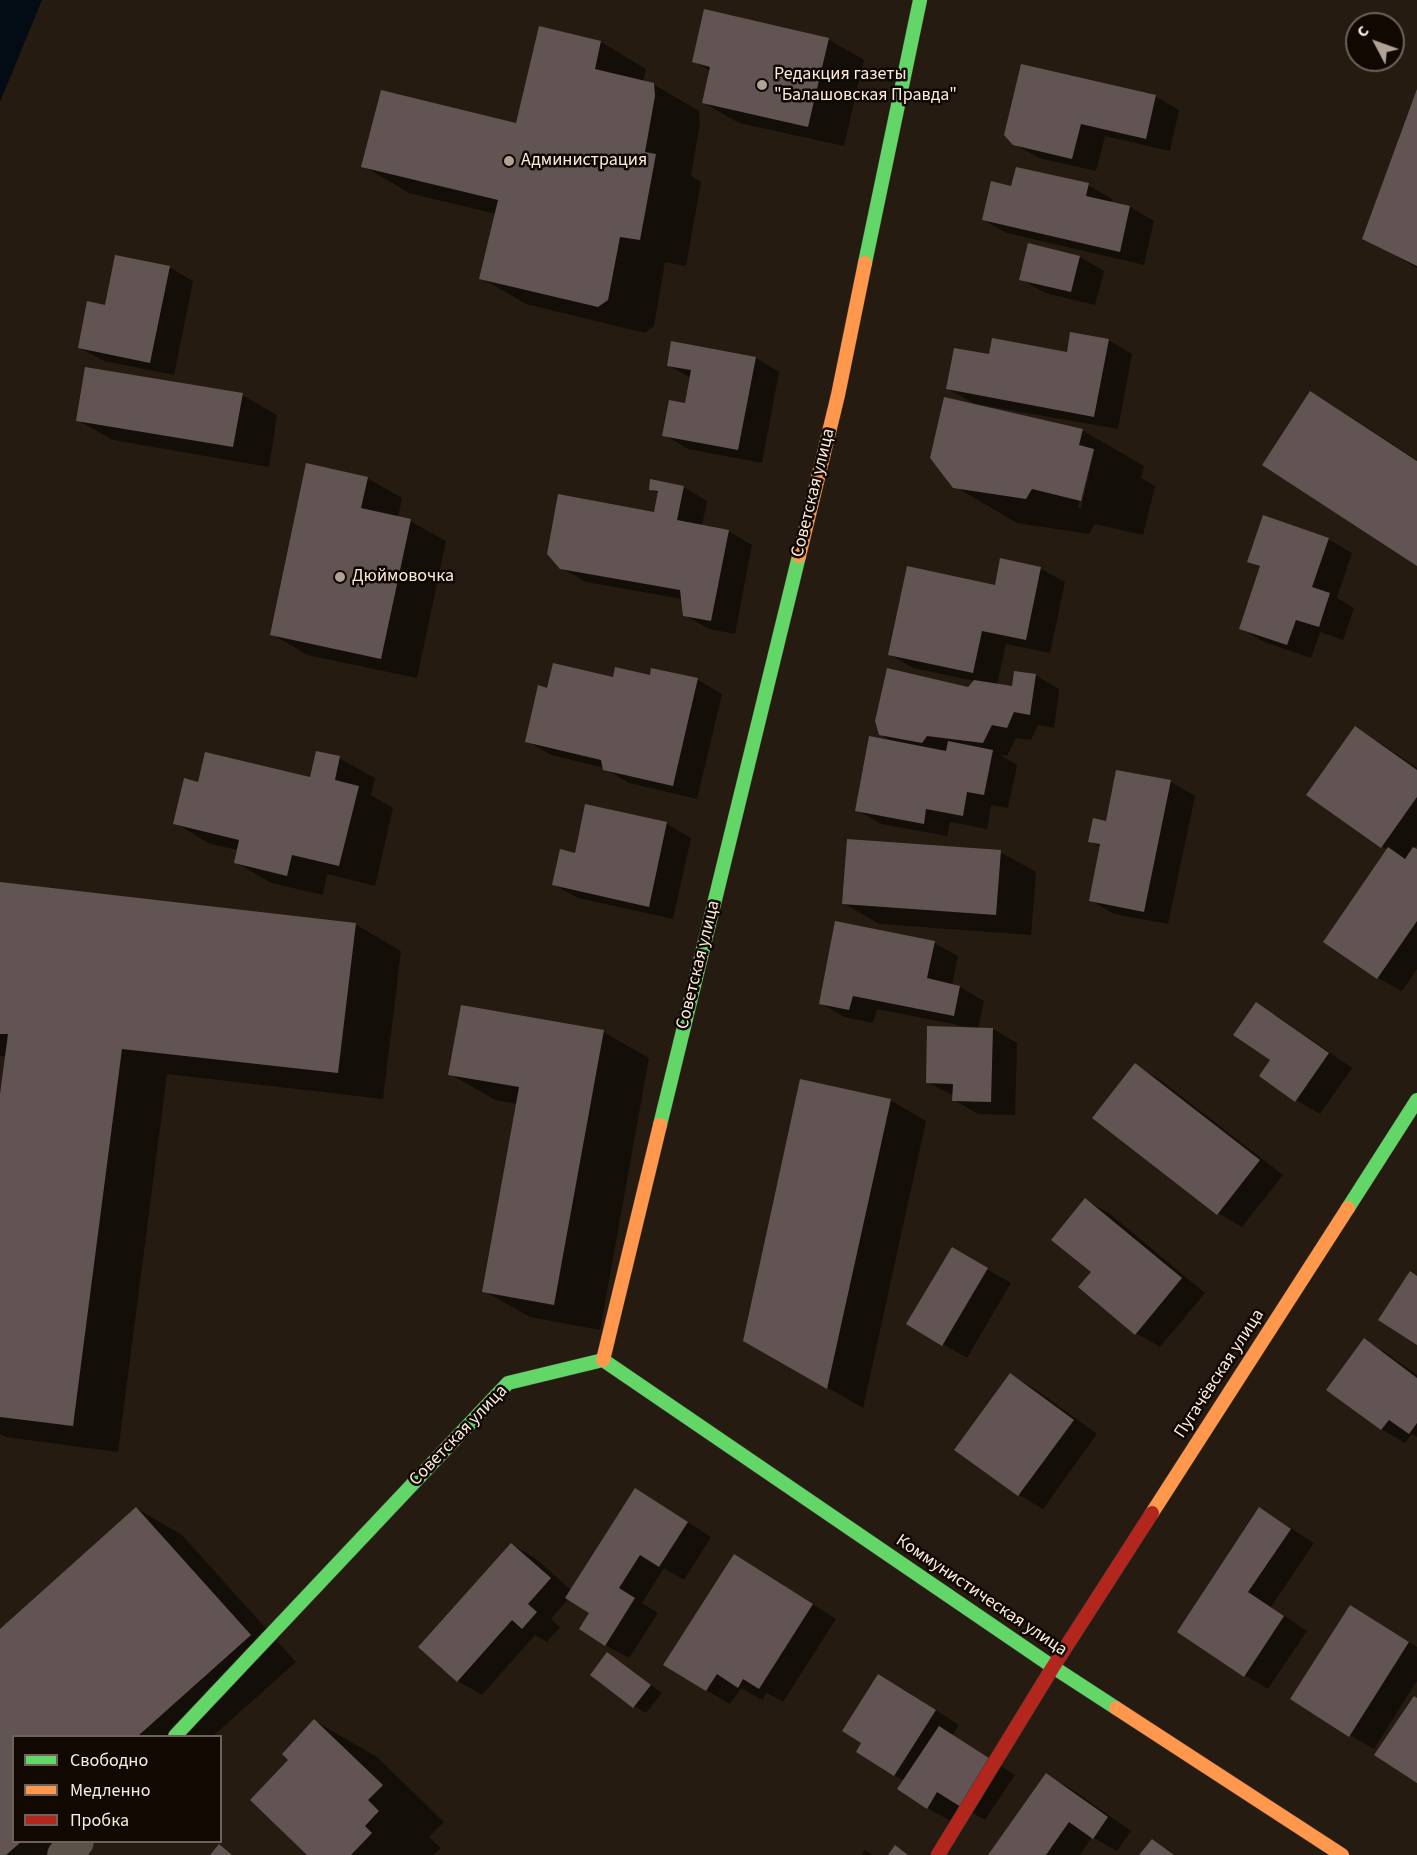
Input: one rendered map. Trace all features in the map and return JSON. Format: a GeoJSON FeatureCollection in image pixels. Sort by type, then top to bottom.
{"type":"FeatureCollection","features":[{"type":"Feature","properties":{"kind":"street","name":"Советская улица"},"geometry":{"type":"LineString","coordinates":[[177,1735],[508,1383],[603,1360],[838,395],[920,0]]}},
{"type":"Feature","properties":{"kind":"street","name":"Пугачёвская улица"},"geometry":{"type":"LineString","coordinates":[[938,1855],[1053,1667],[1417,1100]]}},
{"type":"Feature","properties":{"kind":"street","name":"Коммунистическая улица"},"geometry":{"type":"LineString","coordinates":[[603,1360],[1053,1667],[1342,1855]]}},
{"type":"Feature","properties":{"kind":"street"},"geometry":{"type":"LineString","coordinates":[[64,1855],[76,1843]]}},
{"type":"Feature","properties":{"kind":"shaded area"},"geometry":{"type":"Polygon","coordinates":[[[0,0],[42,0],[0,102],[0,0]]]}},
{"type":"Feature","properties":{"kind":"building","name":"Редакция газеты \"Балашовская Правда\""},"geometry":{"type":"Polygon","coordinates":[[[704,9],[829,38],[808,127],[702,103],[710,67],[692,62],[704,9]]]}},
{"type":"Feature","properties":{"kind":"building","name":"Администрация"},"geometry":{"type":"Polygon","coordinates":[[[539,26],[601,41],[595,69],[654,83],[655,96],[645,152],[656,154],[640,240],[620,237],[608,300],[598,307],[479,279],[498,200],[361,167],[381,90],[516,123],[539,26]]]}},
{"type":"Feature","properties":{"kind":"building"},"geometry":{"type":"Polygon","coordinates":[[[1021,64],[1156,95],[1146,139],[1081,124],[1072,159],[1013,145],[1004,135],[1021,64]]]}},
{"type":"Feature","properties":{"kind":"building"},"geometry":{"type":"Polygon","coordinates":[[[1417,89],[1417,266],[1362,239],[1417,89]]]}},
{"type":"Feature","properties":{"kind":"building"},"geometry":{"type":"Polygon","coordinates":[[[1016,167],[1089,183],[1086,196],[1130,206],[1120,252],[982,220],[991,181],[1011,186],[1016,167]]]}},
{"type":"Feature","properties":{"kind":"building"},"geometry":{"type":"Polygon","coordinates":[[[1028,243],[1080,256],[1071,292],[1019,280],[1028,243]]]}},
{"type":"Feature","properties":{"kind":"building"},"geometry":{"type":"Polygon","coordinates":[[[115,255],[170,266],[150,363],[78,348],[87,301],[105,305],[115,255]]]}},
{"type":"Feature","properties":{"kind":"building"},"geometry":{"type":"Polygon","coordinates":[[[1070,332],[1109,339],[1094,417],[946,389],[954,348],[989,354],[992,338],[1067,352],[1070,332]]]}},
{"type":"Feature","properties":{"kind":"building"},"geometry":{"type":"Polygon","coordinates":[[[671,341],[756,357],[738,450],[662,436],[669,400],[685,403],[691,370],[667,366],[671,341]]]}},
{"type":"Feature","properties":{"kind":"building"},"geometry":{"type":"Polygon","coordinates":[[[85,367],[243,393],[233,447],[76,421],[85,367]]]}},
{"type":"Feature","properties":{"kind":"building"},"geometry":{"type":"Polygon","coordinates":[[[1310,391],[1417,461],[1417,566],[1262,465],[1310,391]]]}},
{"type":"Feature","properties":{"kind":"building"},"geometry":{"type":"Polygon","coordinates":[[[944,397],[1083,429],[1079,445],[1094,449],[1081,501],[1032,489],[1026,499],[953,488],[930,458],[944,397]]]}},
{"type":"Feature","properties":{"kind":"building","name":"Дюймовочка"},"geometry":{"type":"Polygon","coordinates":[[[306,463],[368,477],[361,508],[411,519],[381,659],[270,635],[306,463]]]}},
{"type":"Feature","properties":{"kind":"building"},"geometry":{"type":"Polygon","coordinates":[[[650,479],[684,486],[677,520],[729,530],[711,621],[683,616],[680,590],[560,569],[547,554],[558,494],[654,512],[658,491],[649,490],[650,479]]]}},
{"type":"Feature","properties":{"kind":"building"},"geometry":{"type":"Polygon","coordinates":[[[1263,515],[1329,538],[1312,587],[1330,593],[1319,627],[1296,620],[1287,645],[1239,629],[1260,566],[1247,562],[1263,515]]]}},
{"type":"Feature","properties":{"kind":"building"},"geometry":{"type":"Polygon","coordinates":[[[1000,558],[1041,567],[1026,640],[982,631],[973,673],[888,655],[907,566],[995,585],[1000,558]]]}},
{"type":"Feature","properties":{"kind":"building"},"geometry":{"type":"Polygon","coordinates":[[[553,663],[613,677],[615,667],[650,675],[651,668],[698,678],[673,786],[603,770],[601,760],[525,742],[538,685],[547,688],[553,663]]]}},
{"type":"Feature","properties":{"kind":"building"},"geometry":{"type":"Polygon","coordinates":[[[887,668],[968,687],[974,680],[1012,686],[1014,671],[1036,674],[1030,715],[1014,712],[1007,728],[992,725],[983,743],[927,736],[922,743],[879,735],[875,721],[887,668]]]}},
{"type":"Feature","properties":{"kind":"building"},"geometry":{"type":"Polygon","coordinates":[[[1355,726],[1417,770],[1417,797],[1381,848],[1306,795],[1355,726]]]}},
{"type":"Feature","properties":{"kind":"building"},"geometry":{"type":"Polygon","coordinates":[[[869,736],[946,751],[948,741],[993,750],[984,795],[967,792],[963,816],[926,809],[924,824],[855,811],[869,736]]]}},
{"type":"Feature","properties":{"kind":"building"},"geometry":{"type":"Polygon","coordinates":[[[316,751],[340,756],[335,780],[359,786],[339,866],[292,855],[287,876],[234,863],[239,840],[173,824],[184,778],[198,782],[205,752],[310,777],[316,751]]]}},
{"type":"Feature","properties":{"kind":"building"},"geometry":{"type":"Polygon","coordinates":[[[1116,770],[1171,780],[1144,912],[1089,901],[1100,844],[1088,842],[1093,818],[1106,821],[1116,770]]]}},
{"type":"Feature","properties":{"kind":"building"},"geometry":{"type":"Polygon","coordinates":[[[585,804],[667,822],[649,907],[552,885],[560,849],[575,853],[585,804]]]}},
{"type":"Feature","properties":{"kind":"building"},"geometry":{"type":"Polygon","coordinates":[[[847,839],[1001,850],[996,915],[842,904],[847,839]]]}},
{"type":"Feature","properties":{"kind":"building"},"geometry":{"type":"Polygon","coordinates":[[[1388,847],[1405,859],[1413,847],[1417,849],[1417,921],[1377,979],[1323,942],[1388,847]]]}},
{"type":"Feature","properties":{"kind":"building"},"geometry":{"type":"Polygon","coordinates":[[[0,882],[356,923],[338,1073],[122,1049],[73,1426],[0,1417],[0,1094],[8,1034],[0,1034],[0,882]]]}},
{"type":"Feature","properties":{"kind":"building"},"geometry":{"type":"Polygon","coordinates":[[[835,921],[935,941],[927,978],[960,986],[954,1016],[853,996],[849,1010],[819,1004],[835,921]]]}},
{"type":"Feature","properties":{"kind":"building"},"geometry":{"type":"Polygon","coordinates":[[[1256,1002],[1329,1053],[1295,1102],[1259,1076],[1270,1060],[1233,1035],[1256,1002]]]}},
{"type":"Feature","properties":{"kind":"building"},"geometry":{"type":"Polygon","coordinates":[[[461,1005],[604,1030],[554,1305],[482,1292],[519,1087],[448,1075],[461,1005]]]}},
{"type":"Feature","properties":{"kind":"building"},"geometry":{"type":"Polygon","coordinates":[[[927,1026],[993,1028],[991,1102],[952,1101],[953,1084],[926,1083],[927,1026]]]}},
{"type":"Feature","properties":{"kind":"building"},"geometry":{"type":"Polygon","coordinates":[[[1135,1063],[1260,1160],[1217,1215],[1092,1118],[1135,1063]]]}},
{"type":"Feature","properties":{"kind":"building"},"geometry":{"type":"Polygon","coordinates":[[[800,1079],[891,1099],[827,1389],[743,1341],[800,1079]]]}},
{"type":"Feature","properties":{"kind":"building"},"geometry":{"type":"Polygon","coordinates":[[[1085,1198],[1182,1278],[1135,1335],[1078,1287],[1091,1272],[1051,1240],[1085,1198]]]}},
{"type":"Feature","properties":{"kind":"building"},"geometry":{"type":"Polygon","coordinates":[[[952,1247],[988,1268],[942,1346],[906,1324],[952,1247]]]}},
{"type":"Feature","properties":{"kind":"building"},"geometry":{"type":"Polygon","coordinates":[[[1410,1271],[1417,1276],[1417,1345],[1378,1320],[1410,1271]]]}},
{"type":"Feature","properties":{"kind":"building"},"geometry":{"type":"Polygon","coordinates":[[[1364,1338],[1417,1378],[1417,1423],[1409,1434],[1389,1420],[1381,1430],[1326,1390],[1364,1338]]]}},
{"type":"Feature","properties":{"kind":"building"},"geometry":{"type":"Polygon","coordinates":[[[1010,1373],[1074,1420],[1018,1496],[954,1450],[1010,1373]]]}},
{"type":"Feature","properties":{"kind":"building"},"geometry":{"type":"Polygon","coordinates":[[[635,1488],[688,1522],[659,1567],[640,1555],[619,1588],[635,1598],[605,1646],[579,1629],[589,1613],[565,1598],[635,1488]]]}},
{"type":"Feature","properties":{"kind":"building"},"geometry":{"type":"Polygon","coordinates":[[[136,1507],[251,1635],[139,1735],[12,1735],[12,1843],[20,1843],[6,1855],[0,1855],[0,1629],[136,1507]]]}},
{"type":"Feature","properties":{"kind":"building"},"geometry":{"type":"Polygon","coordinates":[[[1259,1507],[1291,1529],[1248,1592],[1284,1616],[1244,1677],[1177,1632],[1259,1507]]]}},
{"type":"Feature","properties":{"kind":"building"},"geometry":{"type":"Polygon","coordinates":[[[511,1543],[551,1578],[528,1604],[537,1612],[522,1629],[512,1620],[457,1682],[418,1647],[511,1543]]]}},
{"type":"Feature","properties":{"kind":"building"},"geometry":{"type":"Polygon","coordinates":[[[734,1554],[813,1604],[759,1689],[743,1679],[738,1688],[717,1674],[706,1691],[663,1665],[734,1554]]]}},
{"type":"Feature","properties":{"kind":"building"},"geometry":{"type":"Polygon","coordinates":[[[1350,1605],[1409,1642],[1349,1737],[1290,1699],[1350,1605]]]}},
{"type":"Feature","properties":{"kind":"building"},"geometry":{"type":"Polygon","coordinates":[[[607,1652],[651,1685],[633,1708],[590,1675],[607,1652]]]}},
{"type":"Feature","properties":{"kind":"building"},"geometry":{"type":"Polygon","coordinates":[[[878,1674],[936,1710],[894,1776],[856,1752],[861,1743],[842,1731],[878,1674]]]}},
{"type":"Feature","properties":{"kind":"building"},"geometry":{"type":"Polygon","coordinates":[[[1414,1696],[1417,1698],[1417,1783],[1374,1755],[1414,1696]]]}},
{"type":"Feature","properties":{"kind":"building"},"geometry":{"type":"Polygon","coordinates":[[[314,1719],[383,1785],[368,1800],[379,1811],[365,1826],[372,1833],[351,1855],[307,1855],[250,1800],[288,1760],[282,1754],[314,1719]]]}},
{"type":"Feature","properties":{"kind":"building"},"geometry":{"type":"Polygon","coordinates":[[[939,1726],[992,1760],[961,1807],[937,1792],[927,1809],[897,1789],[939,1726]]]}},
{"type":"Feature","properties":{"kind":"building"},"geometry":{"type":"Polygon","coordinates":[[[1046,1773],[1108,1817],[1093,1839],[1069,1822],[1046,1855],[988,1855],[1046,1773]]]}},
{"type":"Feature","properties":{"kind":"building"},"geometry":{"type":"Polygon","coordinates":[[[1152,1839],[1174,1855],[1139,1855],[1152,1839]]]}},
{"type":"Feature","properties":{"kind":"building"},"geometry":{"type":"Polygon","coordinates":[[[219,1844],[232,1855],[210,1855],[219,1844]]]}},
{"type":"Feature","properties":{"kind":"building"},"geometry":{"type":"Polygon","coordinates":[[[895,1845],[908,1855],[888,1855],[895,1845]]]}},
{"type":"Feature","properties":{"kind":"traffic: fast"},"geometry":{"type":"LineString","coordinates":[[865,263],[920,0]]}},
{"type":"Feature","properties":{"kind":"traffic: fast"},"geometry":{"type":"LineString","coordinates":[[660,1125],[799,556]]}},
{"type":"Feature","properties":{"kind":"traffic: fast"},"geometry":{"type":"LineString","coordinates":[[1348,1208],[1417,1100]]}},
{"type":"Feature","properties":{"kind":"traffic: fast"},"geometry":{"type":"LineString","coordinates":[[603,1360],[1116,1708]]}},
{"type":"Feature","properties":{"kind":"traffic: fast"},"geometry":{"type":"LineString","coordinates":[[176,1735],[508,1383],[603,1360]]}},
{"type":"Feature","properties":{"kind":"traffic: slow"},"geometry":{"type":"LineString","coordinates":[[799,556],[838,395],[865,263]]}},
{"type":"Feature","properties":{"kind":"traffic: slow"},"geometry":{"type":"LineString","coordinates":[[603,1360],[660,1125]]}},
{"type":"Feature","properties":{"kind":"traffic: slow"},"geometry":{"type":"LineString","coordinates":[[1152,1513],[1348,1208]]}},
{"type":"Feature","properties":{"kind":"traffic: slow"},"geometry":{"type":"LineString","coordinates":[[1116,1708],[1342,1855]]}},
{"type":"Feature","properties":{"kind":"traffic: jam"},"geometry":{"type":"LineString","coordinates":[[938,1855],[1053,1667],[1152,1513]]}},
{"type":"Feature","properties":{"kind":"place","name":"Редакция газеты \"Балашовская Правда\""},"geometry":{"type":"Point","coordinates":[762,85]}},
{"type":"Feature","properties":{"kind":"place","name":"Администрация"},"geometry":{"type":"Point","coordinates":[509,161]}},
{"type":"Feature","properties":{"kind":"place","name":"Дюймовочка"},"geometry":{"type":"Point","coordinates":[340,577]}}]}
